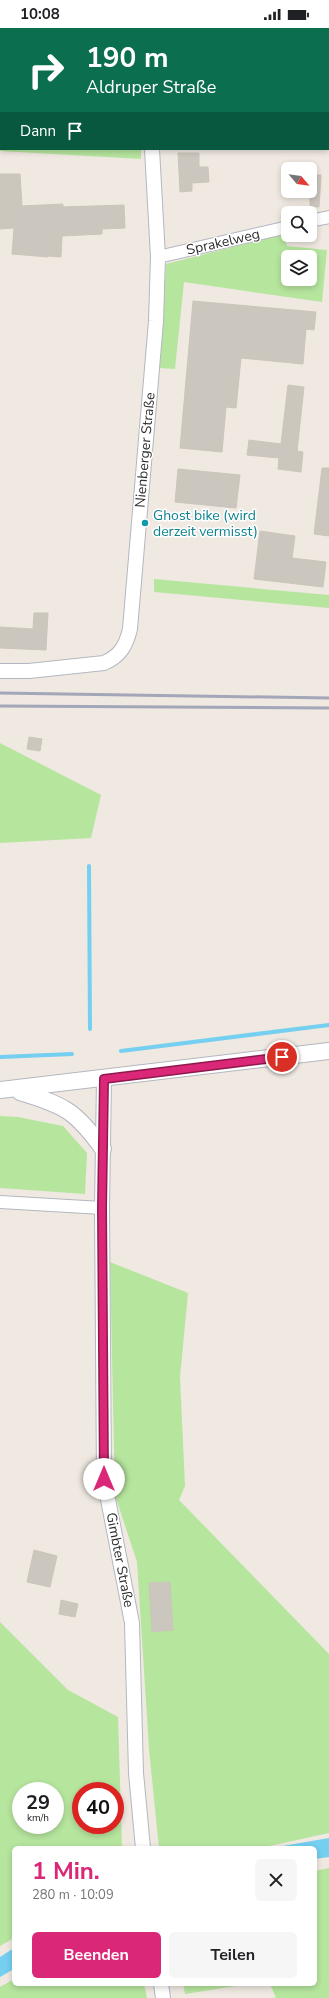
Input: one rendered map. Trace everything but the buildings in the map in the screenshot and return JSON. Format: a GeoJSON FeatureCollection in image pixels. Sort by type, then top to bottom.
{"type":"FeatureCollection","features":[{"type":"Feature","properties":{"kind":"main road"},"geometry":{"type":"LineString","coordinates":[[6,1090],[329,1051]]}},
{"type":"Feature","properties":{"kind":"main road"},"geometry":{"type":"LineString","coordinates":[[6,1090],[44,1099],[66,1109],[86,1125],[103,1149]]}},
{"type":"Feature","properties":{"kind":"street","name":"Nienberger Straße"},"geometry":{"type":"LineString","coordinates":[[0,671],[29,671],[104,663],[117,656],[127,642],[130,629],[156,321],[158,257],[152,150]]}},
{"type":"Feature","properties":{"kind":"street"},"geometry":{"type":"LineString","coordinates":[[317,220],[329,217]]}},
{"type":"Feature","properties":{"kind":"street","name":"Sprakelweg"},"geometry":{"type":"LineString","coordinates":[[158,257],[281,228]]}},
{"type":"Feature","properties":{"kind":"street","name":"Gimbter Straße"},"geometry":{"type":"LineString","coordinates":[[104,1079],[102,1208],[104,1479],[132,1623],[136,1773],[143,1846]]}},
{"type":"Feature","properties":{"kind":"street"},"geometry":{"type":"LineString","coordinates":[[0,1202],[102,1208]]}},
{"type":"Feature","properties":{"kind":"street"},"geometry":{"type":"LineString","coordinates":[[161,1986],[163,1998]]}},
{"type":"Feature","properties":{"kind":"green space"},"geometry":{"type":"Polygon","coordinates":[[[141,150],[141,159],[0,151],[141,150]]]}},
{"type":"Feature","properties":{"kind":"green space"},"geometry":{"type":"Polygon","coordinates":[[[281,235],[281,242],[286,242],[287,246],[327,250],[322,302],[184,282],[175,369],[160,368],[166,264],[281,235]]]}},
{"type":"Feature","properties":{"kind":"green space"},"geometry":{"type":"Polygon","coordinates":[[[154,579],[329,595],[329,608],[154,592],[154,579]]]}},
{"type":"Feature","properties":{"kind":"green space"},"geometry":{"type":"Polygon","coordinates":[[[0,743],[101,795],[91,838],[0,843],[0,743]]]}},
{"type":"Feature","properties":{"kind":"green space"},"geometry":{"type":"Polygon","coordinates":[[[0,1116],[18,1117],[63,1126],[87,1153],[85,1194],[0,1188],[0,1116]]]}},
{"type":"Feature","properties":{"kind":"green space"},"geometry":{"type":"Polygon","coordinates":[[[110,1262],[188,1293],[180,1377],[185,1486],[179,1500],[329,1654],[329,1833],[269,1846],[159,1846],[149,1749],[137,1562],[115,1495],[110,1262]]]}},
{"type":"Feature","properties":{"kind":"green space"},"geometry":{"type":"Polygon","coordinates":[[[0,1622],[68,1690],[118,1717],[120,1782],[72,1782],[72,1834],[122,1834],[122,1846],[12,1846],[12,1939],[0,1946],[0,1622]]]}},
{"type":"Feature","properties":{"kind":"green space"},"geometry":{"type":"Polygon","coordinates":[[[329,1868],[329,1998],[276,1998],[271,1986],[317,1986],[317,1871],[329,1868]]]}},
{"type":"Feature","properties":{"kind":"green space"},"geometry":{"type":"Polygon","coordinates":[[[12,1980],[12,1986],[144,1986],[147,1998],[0,1998],[0,1987],[12,1980]]]}},
{"type":"Feature","properties":{"kind":"green space"},"geometry":{"type":"Polygon","coordinates":[[[183,1986],[235,1986],[185,1994],[183,1986]]]}},
{"type":"Feature","properties":{"kind":"water"},"geometry":{"type":"Polygon","coordinates":[[[329,1838],[329,1857],[317,1859],[317,1846],[283,1846],[329,1838]]]}},
{"type":"Feature","properties":{"kind":"water"},"geometry":{"type":"Polygon","coordinates":[[[12,1949],[12,1970],[0,1977],[0,1957],[12,1949]]]}},
{"type":"Feature","properties":{"kind":"waterway"},"geometry":{"type":"LineString","coordinates":[[89,866],[90,1029]]}},
{"type":"Feature","properties":{"kind":"waterway"},"geometry":{"type":"LineString","coordinates":[[121,1051],[329,1025]]}},
{"type":"Feature","properties":{"kind":"waterway"},"geometry":{"type":"LineString","coordinates":[[0,1057],[72,1054]]}},
{"type":"Feature","properties":{"kind":"railway"},"geometry":{"type":"LineString","coordinates":[[0,693],[329,698]]}},
{"type":"Feature","properties":{"kind":"railway"},"geometry":{"type":"LineString","coordinates":[[0,706],[329,708]]}},
{"type":"Feature","properties":{"kind":"place","name":"Ghost bike (wird derzeit vermisst)"},"geometry":{"type":"Point","coordinates":[145,523]}},
{"type":"Feature","properties":{"kind":"route"},"geometry":{"type":"LineString","coordinates":[[104,1479],[102,1208],[104,1079],[282,1057]]}}]}
